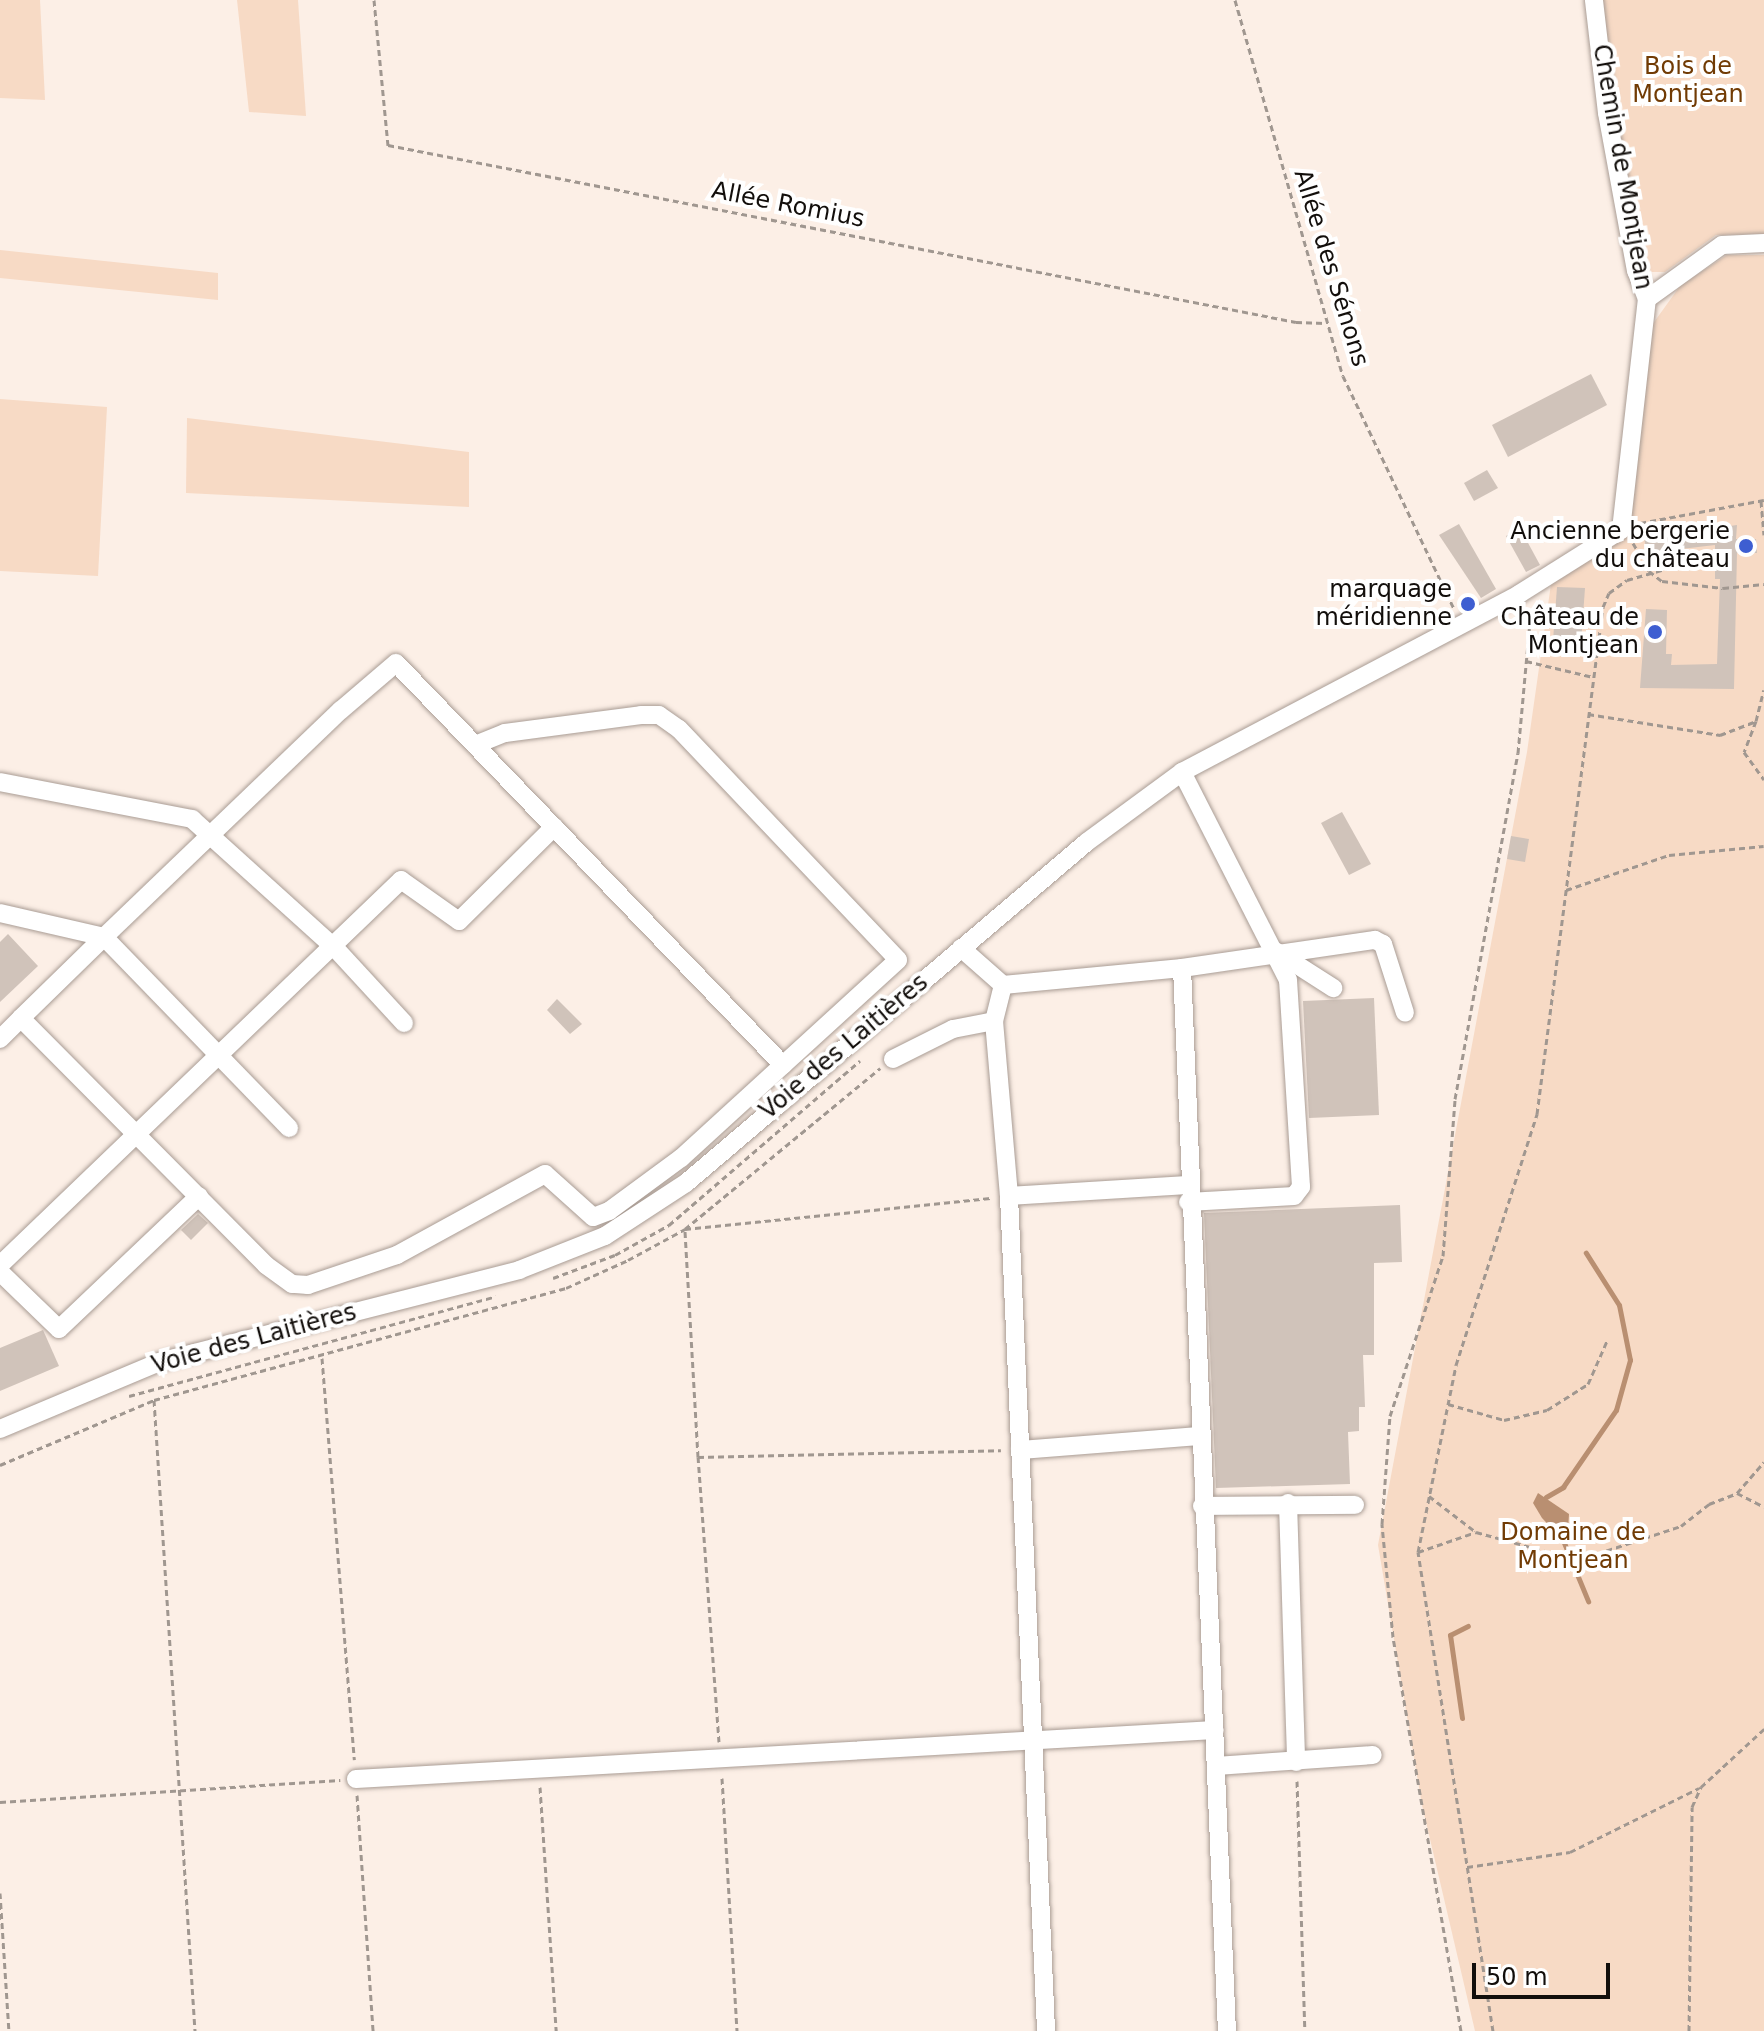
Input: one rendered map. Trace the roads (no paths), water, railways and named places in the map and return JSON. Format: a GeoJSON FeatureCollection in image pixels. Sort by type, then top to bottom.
{"type":"FeatureCollection","features":[{"type":"Feature","properties":{"kind":"street","name":"Chemin de Montjean"},"geometry":{"type":"LineString","coordinates":[[1594,0],[1607,113],[1636,271],[1647,299],[1623,528]]}},
{"type":"Feature","properties":{"kind":"street"},"geometry":{"type":"LineString","coordinates":[[1647,299],[1722,245],[1764,243]]}},
{"type":"Feature","properties":{"kind":"street","name":"Voie des Laitières"},"geometry":{"type":"LineString","coordinates":[[0,1429],[159,1362],[519,1270],[605,1236],[686,1183],[1087,842],[1182,772],[1519,594],[1623,528]]}},
{"type":"Feature","properties":{"kind":"street"},"geometry":{"type":"LineString","coordinates":[[0,1039],[212,833],[396,663],[783,1065]]}},
{"type":"Feature","properties":{"kind":"street"},"geometry":{"type":"LineString","coordinates":[[21,1018],[266,1265],[292,1284],[308,1285],[397,1255],[545,1174],[593,1217],[609,1211],[681,1158],[898,960],[690,740],[659,715],[505,733],[475,745]]}},
{"type":"Feature","properties":{"kind":"street"},"geometry":{"type":"LineString","coordinates":[[1009,1196],[1294,1196],[1301,1187],[1288,980],[1277,952],[1182,772]]}},
{"type":"Feature","properties":{"kind":"street"},"geometry":{"type":"LineString","coordinates":[[0,782],[192,819],[212,833],[335,948],[404,1023]]}},
{"type":"Feature","properties":{"kind":"street"},"geometry":{"type":"LineString","coordinates":[[0,1265],[335,948],[401,880],[459,921],[554,827]]}},
{"type":"Feature","properties":{"kind":"street"},"geometry":{"type":"LineString","coordinates":[[0,913],[104,937],[289,1128]]}},
{"type":"Feature","properties":{"kind":"street"},"geometry":{"type":"LineString","coordinates":[[961,948],[1003,985],[1182,968],[1375,940],[1383,944],[1405,1013]]}},
{"type":"Feature","properties":{"kind":"street"},"geometry":{"type":"LineString","coordinates":[[1277,952],[1333,988]]}},
{"type":"Feature","properties":{"kind":"street"},"geometry":{"type":"LineString","coordinates":[[1182,968],[1188,1194],[1227,2031]]}},
{"type":"Feature","properties":{"kind":"street"},"geometry":{"type":"LineString","coordinates":[[1003,985],[994,1021],[1009,1196],[1046,2031]]}},
{"type":"Feature","properties":{"kind":"street"},"geometry":{"type":"LineString","coordinates":[[893,1059],[953,1029],[994,1021]]}},
{"type":"Feature","properties":{"kind":"street"},"geometry":{"type":"LineString","coordinates":[[0,1272],[59,1329],[199,1196]]}},
{"type":"Feature","properties":{"kind":"street"},"geometry":{"type":"LineString","coordinates":[[1020,1450],[1199,1436]]}},
{"type":"Feature","properties":{"kind":"street"},"geometry":{"type":"LineString","coordinates":[[1202,1506],[1288,1503],[1355,1505]]}},
{"type":"Feature","properties":{"kind":"street"},"geometry":{"type":"LineString","coordinates":[[1288,1503],[1296,1762]]}},
{"type":"Feature","properties":{"kind":"street"},"geometry":{"type":"LineString","coordinates":[[356,1779],[720,1755],[1215,1730]]}},
{"type":"Feature","properties":{"kind":"street"},"geometry":{"type":"LineString","coordinates":[[1216,1766],[1373,1755]]}},
{"type":"Feature","properties":{"kind":"waterway"},"geometry":{"type":"LineString","coordinates":[[1546,1497],[1563,1487],[1616,1410],[1630,1360],[1619,1305],[1586,1253]]}},
{"type":"Feature","properties":{"kind":"waterway"},"geometry":{"type":"LineString","coordinates":[[1560,1533],[1588,1601]]}},
{"type":"Feature","properties":{"kind":"waterway"},"geometry":{"type":"LineString","coordinates":[[1462,1718],[1450,1635],[1468,1626]]}},
{"type":"Feature","properties":{"kind":"place","name":"Ancienne bergerie du château"},"geometry":{"type":"Point","coordinates":[1746,546]}},
{"type":"Feature","properties":{"kind":"place","name":"marquage méridienne"},"geometry":{"type":"Point","coordinates":[1468,604]}},
{"type":"Feature","properties":{"kind":"place","name":"Château de Montjean"},"geometry":{"type":"Point","coordinates":[1655,632]}},
{"type":"Feature","properties":{"kind":"park label","name":"Bois de Montjean"},"geometry":{"type":"Point","coordinates":[1688,81]}},
{"type":"Feature","properties":{"kind":"park label","name":"Domaine de Montjean"},"geometry":{"type":"Point","coordinates":[1573,1547]}}]}
